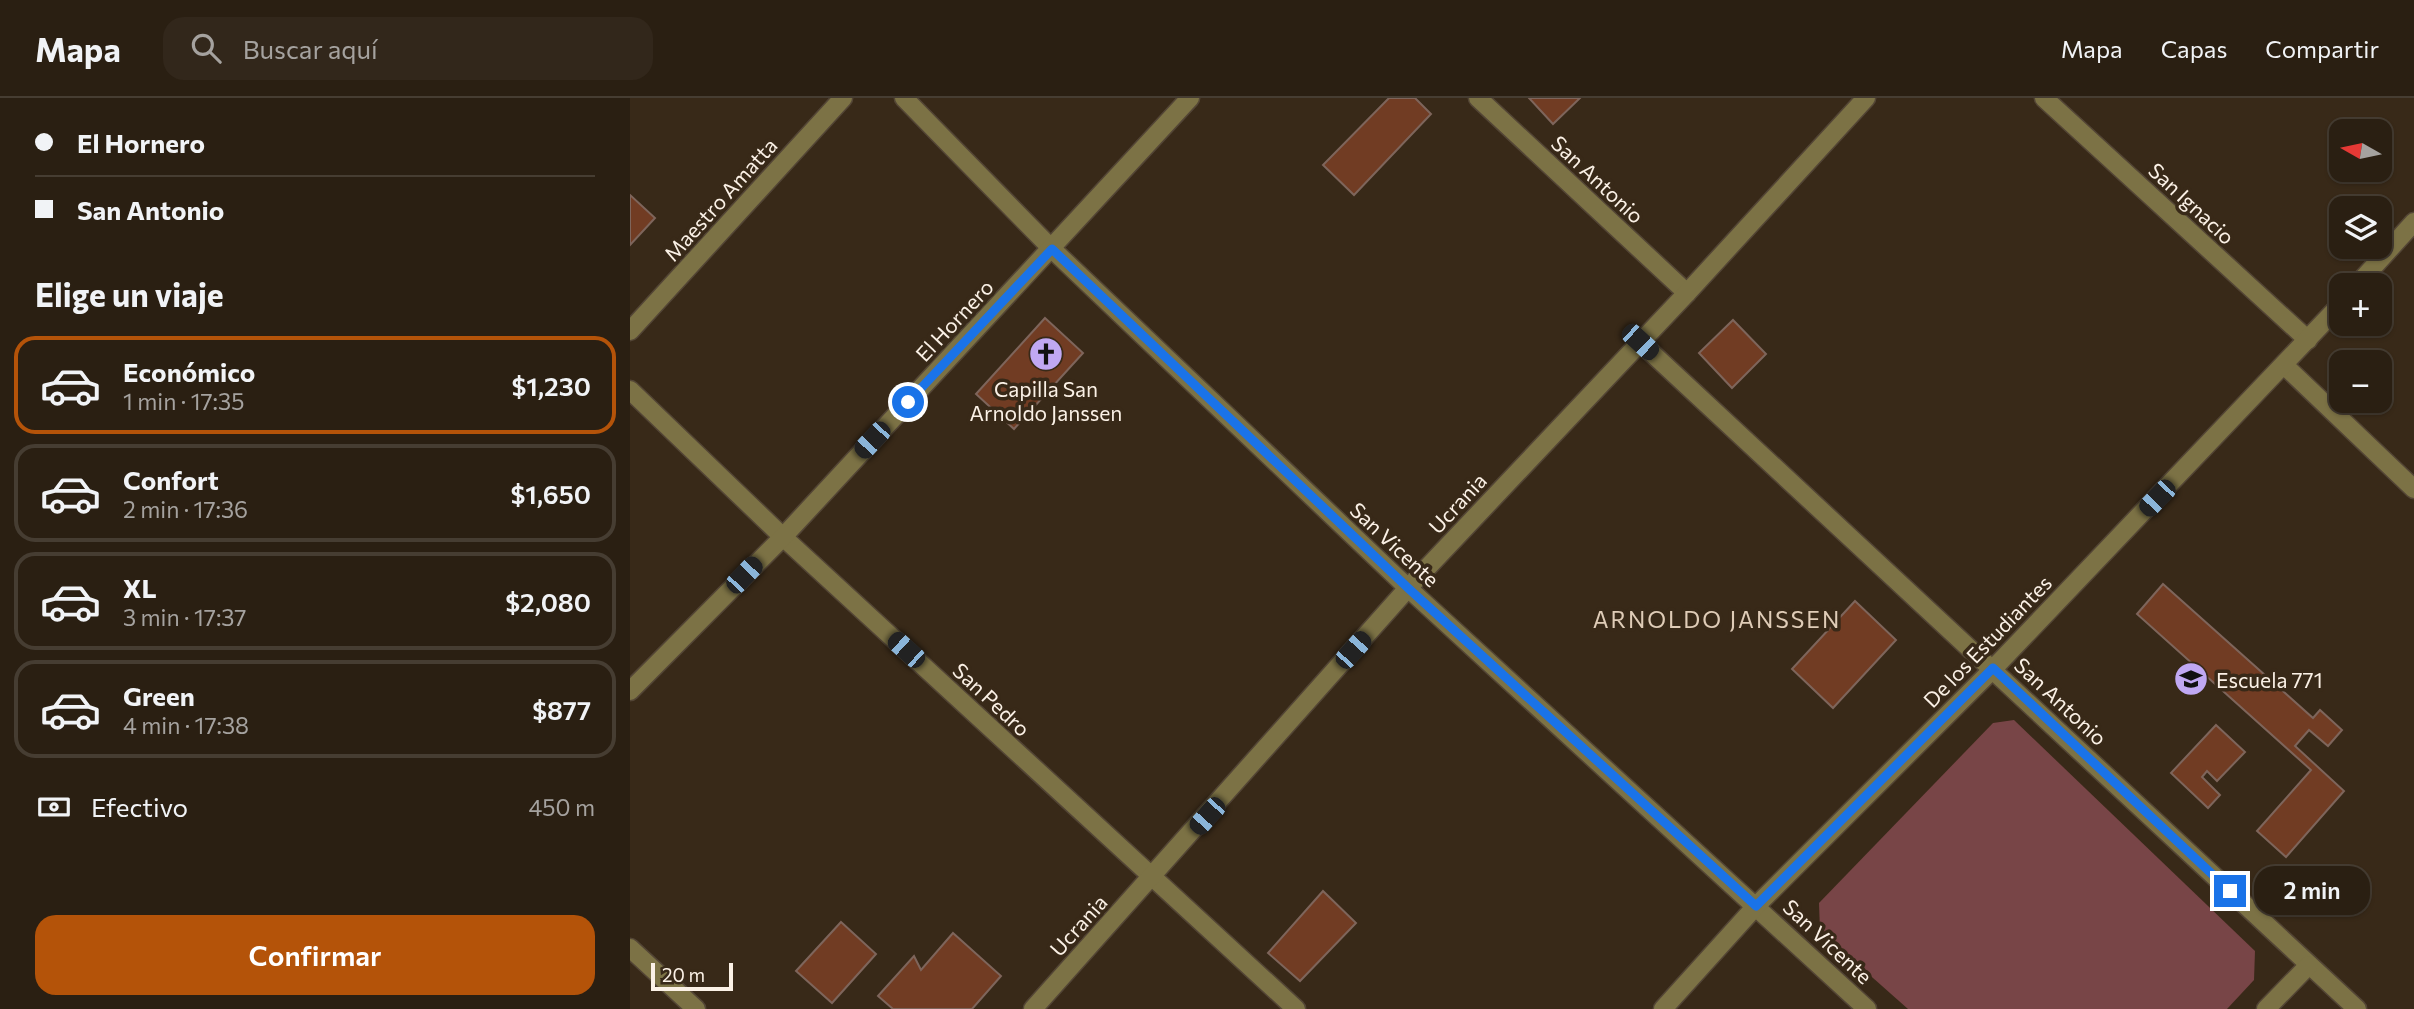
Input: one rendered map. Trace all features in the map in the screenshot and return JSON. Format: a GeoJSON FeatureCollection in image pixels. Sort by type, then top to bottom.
{"type":"FeatureCollection","features":[{"type":"Feature","properties":{"kind":"street","name":"Maestro Amatta"},"geometry":{"type":"LineString","coordinates":[[630,331],[843,98]]}},
{"type":"Feature","properties":{"kind":"street","name":"San Vicente"},"geometry":{"type":"LineString","coordinates":[[904,98],[1052,249],[1408,588],[1867,1009]]}},
{"type":"Feature","properties":{"kind":"street","name":"El Hornero"},"geometry":{"type":"LineString","coordinates":[[630,691],[782,537],[1190,98]]}},
{"type":"Feature","properties":{"kind":"street","name":"San Antonio"},"geometry":{"type":"LineString","coordinates":[[1478,98],[1686,293]]}},
{"type":"Feature","properties":{"kind":"street","name":"Ucrania"},"geometry":{"type":"LineString","coordinates":[[1033,1009],[1408,588],[1866,98]]}},
{"type":"Feature","properties":{"kind":"street","name":"San Ignacio"},"geometry":{"type":"LineString","coordinates":[[2044,98],[2308,341]]}},
{"type":"Feature","properties":{"kind":"street"},"geometry":{"type":"LineString","coordinates":[[2368,273],[2414,222]]}},
{"type":"Feature","properties":{"kind":"street","name":"De los Estudiantes"},"geometry":{"type":"LineString","coordinates":[[1663,1009],[1756,906],[1993,668],[2329,318]]}},
{"type":"Feature","properties":{"kind":"street","name":"San Antonio"},"geometry":{"type":"LineString","coordinates":[[1640,342],[2357,1009]]}},
{"type":"Feature","properties":{"kind":"street"},"geometry":{"type":"LineString","coordinates":[[2284,365],[2414,489]]}},
{"type":"Feature","properties":{"kind":"street","name":"San Pedro"},"geometry":{"type":"LineString","coordinates":[[630,390],[782,537],[1296,1009]]}},
{"type":"Feature","properties":{"kind":"street"},"geometry":{"type":"LineString","coordinates":[[630,948],[696,1009]]}},
{"type":"Feature","properties":{"kind":"street"},"geometry":{"type":"LineString","coordinates":[[2266,1009],[2309,965]]}},
{"type":"Feature","properties":{"kind":"shaded area"},"geometry":{"type":"Polygon","coordinates":[[[2014,720],[2255,951],[2254,980],[2227,1009],[1908,1009],[1820,931],[1819,903],[1993,723],[2014,720]]]}},
{"type":"Feature","properties":{"kind":"building"},"geometry":{"type":"Polygon","coordinates":[[[1389,98],[1415,98],[1431,114],[1354,195],[1323,165],[1389,98]]]}},
{"type":"Feature","properties":{"kind":"building"},"geometry":{"type":"Polygon","coordinates":[[[1529,98],[1580,98],[1553,124],[1529,98]]]}},
{"type":"Feature","properties":{"kind":"building"},"geometry":{"type":"Polygon","coordinates":[[[630,195],[655,218],[630,245],[630,195]]]}},
{"type":"Feature","properties":{"kind":"building"},"geometry":{"type":"Polygon","coordinates":[[[1045,318],[1083,353],[1014,429],[976,394],[1045,318]]]}},
{"type":"Feature","properties":{"kind":"building"},"geometry":{"type":"Polygon","coordinates":[[[1733,320],[1766,354],[1732,388],[1699,353],[1733,320]]]}},
{"type":"Feature","properties":{"kind":"building"},"geometry":{"type":"Polygon","coordinates":[[[2163,584],[2313,718],[2320,710],[2342,730],[2328,746],[2309,730],[2295,746],[2344,791],[2286,857],[2257,831],[2311,770],[2137,614],[2163,584]]]}},
{"type":"Feature","properties":{"kind":"building"},"geometry":{"type":"Polygon","coordinates":[[[1855,601],[1896,640],[1833,708],[1792,669],[1855,601]]]}},
{"type":"Feature","properties":{"kind":"building"},"geometry":{"type":"Polygon","coordinates":[[[2216,725],[2245,752],[2217,781],[2207,771],[2202,777],[2220,795],[2208,808],[2171,773],[2216,725]]]}},
{"type":"Feature","properties":{"kind":"building"},"geometry":{"type":"Polygon","coordinates":[[[1323,891],[1356,923],[1300,981],[1268,953],[1323,891]]]}},
{"type":"Feature","properties":{"kind":"building"},"geometry":{"type":"Polygon","coordinates":[[[841,922],[876,954],[832,1003],[796,971],[841,922]]]}},
{"type":"Feature","properties":{"kind":"building"},"geometry":{"type":"Polygon","coordinates":[[[953,933],[1001,976],[972,1009],[893,1009],[878,996],[914,956],[921,970],[953,933]]]}},
{"type":"Feature","properties":{"kind":"place","name":"Capilla San Arnoldo Janssen"},"geometry":{"type":"Point","coordinates":[1046,354]}},
{"type":"Feature","properties":{"kind":"place","name":"Escuela 771"},"geometry":{"type":"Point","coordinates":[2191,679]}},
{"type":"Feature","properties":{"kind":"district","name":"ARNOLDO JANSSEN"},"geometry":{"type":"Point","coordinates":[1717,619]}},
{"type":"Feature","properties":{"kind":"route"},"geometry":{"type":"LineString","coordinates":[[908,402],[1052,249],[1408,588],[1756,906],[1993,668],[2230,891]]}}]}
